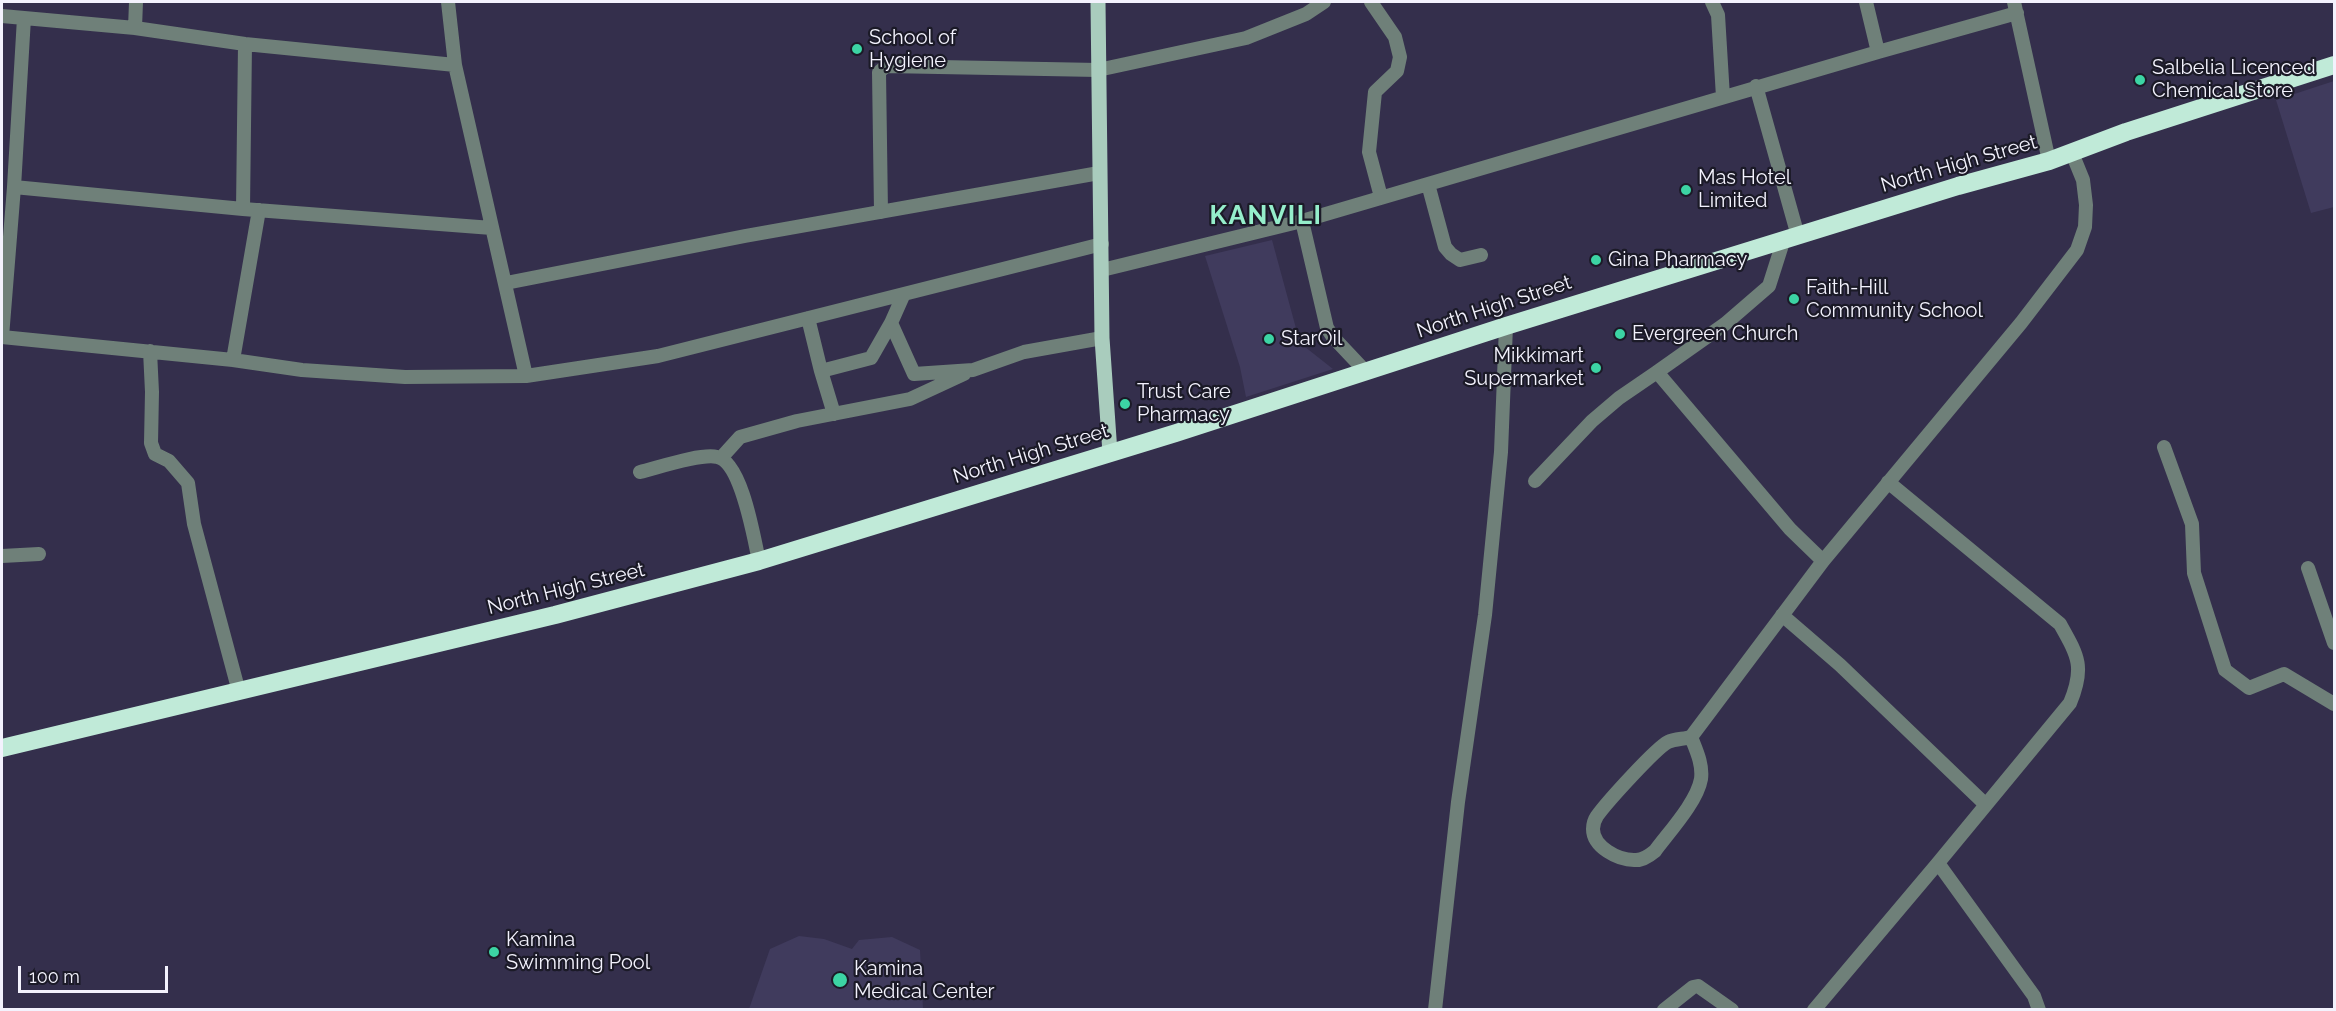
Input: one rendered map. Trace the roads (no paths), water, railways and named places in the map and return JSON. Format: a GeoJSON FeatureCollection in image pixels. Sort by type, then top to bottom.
{"type":"FeatureCollection","features":[{"type":"Feature","properties":{"kind":"highway","name":"North High Street"},"geometry":{"type":"LineString","coordinates":[[2,748],[555,615],[759,561],[1110,453],[1506,326],[1958,186],[2049,161],[2126,132],[2334,65]]}},
{"type":"Feature","properties":{"kind":"main road"},"geometry":{"type":"LineString","coordinates":[[1098,2],[1102,338],[1110,453]]}},
{"type":"Feature","properties":{"kind":"street"},"geometry":{"type":"LineString","coordinates":[[135,28],[136,2]]}},
{"type":"Feature","properties":{"kind":"street"},"geometry":{"type":"LineString","coordinates":[[448,2],[455,65],[526,376]]}},
{"type":"Feature","properties":{"kind":"street"},"geometry":{"type":"LineString","coordinates":[[881,212],[879,72],[886,66],[1098,70],[1245,38],[1306,14],[1324,2]]}},
{"type":"Feature","properties":{"kind":"street"},"geometry":{"type":"LineString","coordinates":[[1371,2],[1395,37],[1400,57],[1397,71],[1376,92],[1369,152],[1381,197]]}},
{"type":"Feature","properties":{"kind":"street"},"geometry":{"type":"LineString","coordinates":[[1712,2],[1718,15],[1724,97]]}},
{"type":"Feature","properties":{"kind":"street"},"geometry":{"type":"LineString","coordinates":[[1866,2],[1878,52]]}},
{"type":"Feature","properties":{"kind":"street"},"geometry":{"type":"LineString","coordinates":[[1102,270],[1302,220],[1428,184],[1878,52],[2015,7],[2049,161]]}},
{"type":"Feature","properties":{"kind":"street"},"geometry":{"type":"LineString","coordinates":[[2,15],[135,28],[245,44],[455,65]]}},
{"type":"Feature","properties":{"kind":"street"},"geometry":{"type":"LineString","coordinates":[[24,18],[2,337],[233,360],[302,370],[405,378],[526,376],[658,356],[1102,244]]}},
{"type":"Feature","properties":{"kind":"street"},"geometry":{"type":"LineString","coordinates":[[243,209],[245,44]]}},
{"type":"Feature","properties":{"kind":"street"},"geometry":{"type":"LineString","coordinates":[[1535,481],[1592,421],[1619,398],[1725,324],[1769,286],[1790,239],[1756,86]]}},
{"type":"Feature","properties":{"kind":"street"},"geometry":{"type":"LineString","coordinates":[[1691,737],[1699,756],[1701,776],[1697,792],[1654,851],[1647,857],[1635,861],[1604,849],[1596,841],[1593,831],[1595,818],[1640,768],[1668,742],[1691,737],[1823,561],[2021,323],[2076,250],[2085,226],[2086,205],[2083,180],[2072,153]]}},
{"type":"Feature","properties":{"kind":"street"},"geometry":{"type":"LineString","coordinates":[[506,283],[1099,172]]}},
{"type":"Feature","properties":{"kind":"street"},"geometry":{"type":"LineString","coordinates":[[1428,184],[1445,246],[1460,260],[1481,255]]}},
{"type":"Feature","properties":{"kind":"street"},"geometry":{"type":"LineString","coordinates":[[14,187],[243,209],[492,228]]}},
{"type":"Feature","properties":{"kind":"street"},"geometry":{"type":"LineString","coordinates":[[233,360],[258,210]]}},
{"type":"Feature","properties":{"kind":"street"},"geometry":{"type":"LineString","coordinates":[[1302,220],[1327,328],[1366,372]]}},
{"type":"Feature","properties":{"kind":"street"},"geometry":{"type":"LineString","coordinates":[[821,371],[871,358],[903,296]]}},
{"type":"Feature","properties":{"kind":"street"},"geometry":{"type":"LineString","coordinates":[[808,318],[834,414]]}},
{"type":"Feature","properties":{"kind":"street"},"geometry":{"type":"LineString","coordinates":[[891,323],[914,374],[974,370]]}},
{"type":"Feature","properties":{"kind":"street"},"geometry":{"type":"LineString","coordinates":[[1435,1010],[1458,802],[1485,615],[1501,453],[1506,326]]}},
{"type":"Feature","properties":{"kind":"street"},"geometry":{"type":"LineString","coordinates":[[721,458],[740,437],[797,421],[910,399],[974,370],[1024,352],[1102,338]]}},
{"type":"Feature","properties":{"kind":"street"},"geometry":{"type":"LineString","coordinates":[[150,351],[151,443],[155,454],[169,461],[188,483],[194,524],[239,692]]}},
{"type":"Feature","properties":{"kind":"street"},"geometry":{"type":"LineString","coordinates":[[1657,372],[1790,529],[1823,561]]}},
{"type":"Feature","properties":{"kind":"street"},"geometry":{"type":"LineString","coordinates":[[2164,447],[2192,524],[2194,573],[2225,670],[2248,688],[2283,674],[2334,704]]}},
{"type":"Feature","properties":{"kind":"street"},"geometry":{"type":"LineString","coordinates":[[640,472],[699,458],[714,456],[721,458],[728,464],[745,500],[759,561]]}},
{"type":"Feature","properties":{"kind":"street"},"geometry":{"type":"LineString","coordinates":[[1814,1010],[2070,703],[2079,683],[2079,666],[2075,650],[2060,624],[1888,482]]}},
{"type":"Feature","properties":{"kind":"street"},"geometry":{"type":"LineString","coordinates":[[2,556],[39,554]]}},
{"type":"Feature","properties":{"kind":"street"},"geometry":{"type":"LineString","coordinates":[[2308,568],[2334,643]]}},
{"type":"Feature","properties":{"kind":"street"},"geometry":{"type":"LineString","coordinates":[[1782,615],[1840,665],[1986,805]]}},
{"type":"Feature","properties":{"kind":"street"},"geometry":{"type":"LineString","coordinates":[[1938,863],[2034,996],[2039,1010]]}},
{"type":"Feature","properties":{"kind":"street"},"geometry":{"type":"LineString","coordinates":[[1664,1010],[1693,987],[1698,986],[1731,1010]]}},
{"type":"Feature","properties":{"kind":"place","name":"School of Hygiene"},"geometry":{"type":"Point","coordinates":[857,49]}},
{"type":"Feature","properties":{"kind":"place","name":"Salbelia Licenced Chemical Store"},"geometry":{"type":"Point","coordinates":[2140,80]}},
{"type":"Feature","properties":{"kind":"place","name":"Mas Hotel Limited"},"geometry":{"type":"Point","coordinates":[1686,190]}},
{"type":"Feature","properties":{"kind":"place","name":"Gina Pharmacy"},"geometry":{"type":"Point","coordinates":[1596,260]}},
{"type":"Feature","properties":{"kind":"place","name":"Faith-Hill Community School"},"geometry":{"type":"Point","coordinates":[1794,299]}},
{"type":"Feature","properties":{"kind":"place","name":"Evergreen Church"},"geometry":{"type":"Point","coordinates":[1620,334]}},
{"type":"Feature","properties":{"kind":"place","name":"StarOil"},"geometry":{"type":"Point","coordinates":[1269,339]}},
{"type":"Feature","properties":{"kind":"place","name":"Mikkimart Supermarket"},"geometry":{"type":"Point","coordinates":[1596,368]}},
{"type":"Feature","properties":{"kind":"place","name":"Trust Care Pharmacy"},"geometry":{"type":"Point","coordinates":[1125,404]}},
{"type":"Feature","properties":{"kind":"place","name":"Kamina Swimming Pool"},"geometry":{"type":"Point","coordinates":[494,952]}},
{"type":"Feature","properties":{"kind":"place","name":"Kamina Medical Center"},"geometry":{"type":"Point","coordinates":[840,980]}},
{"type":"Feature","properties":{"kind":"district","name":"KANVILI"},"geometry":{"type":"Point","coordinates":[1266,216]}}]}
